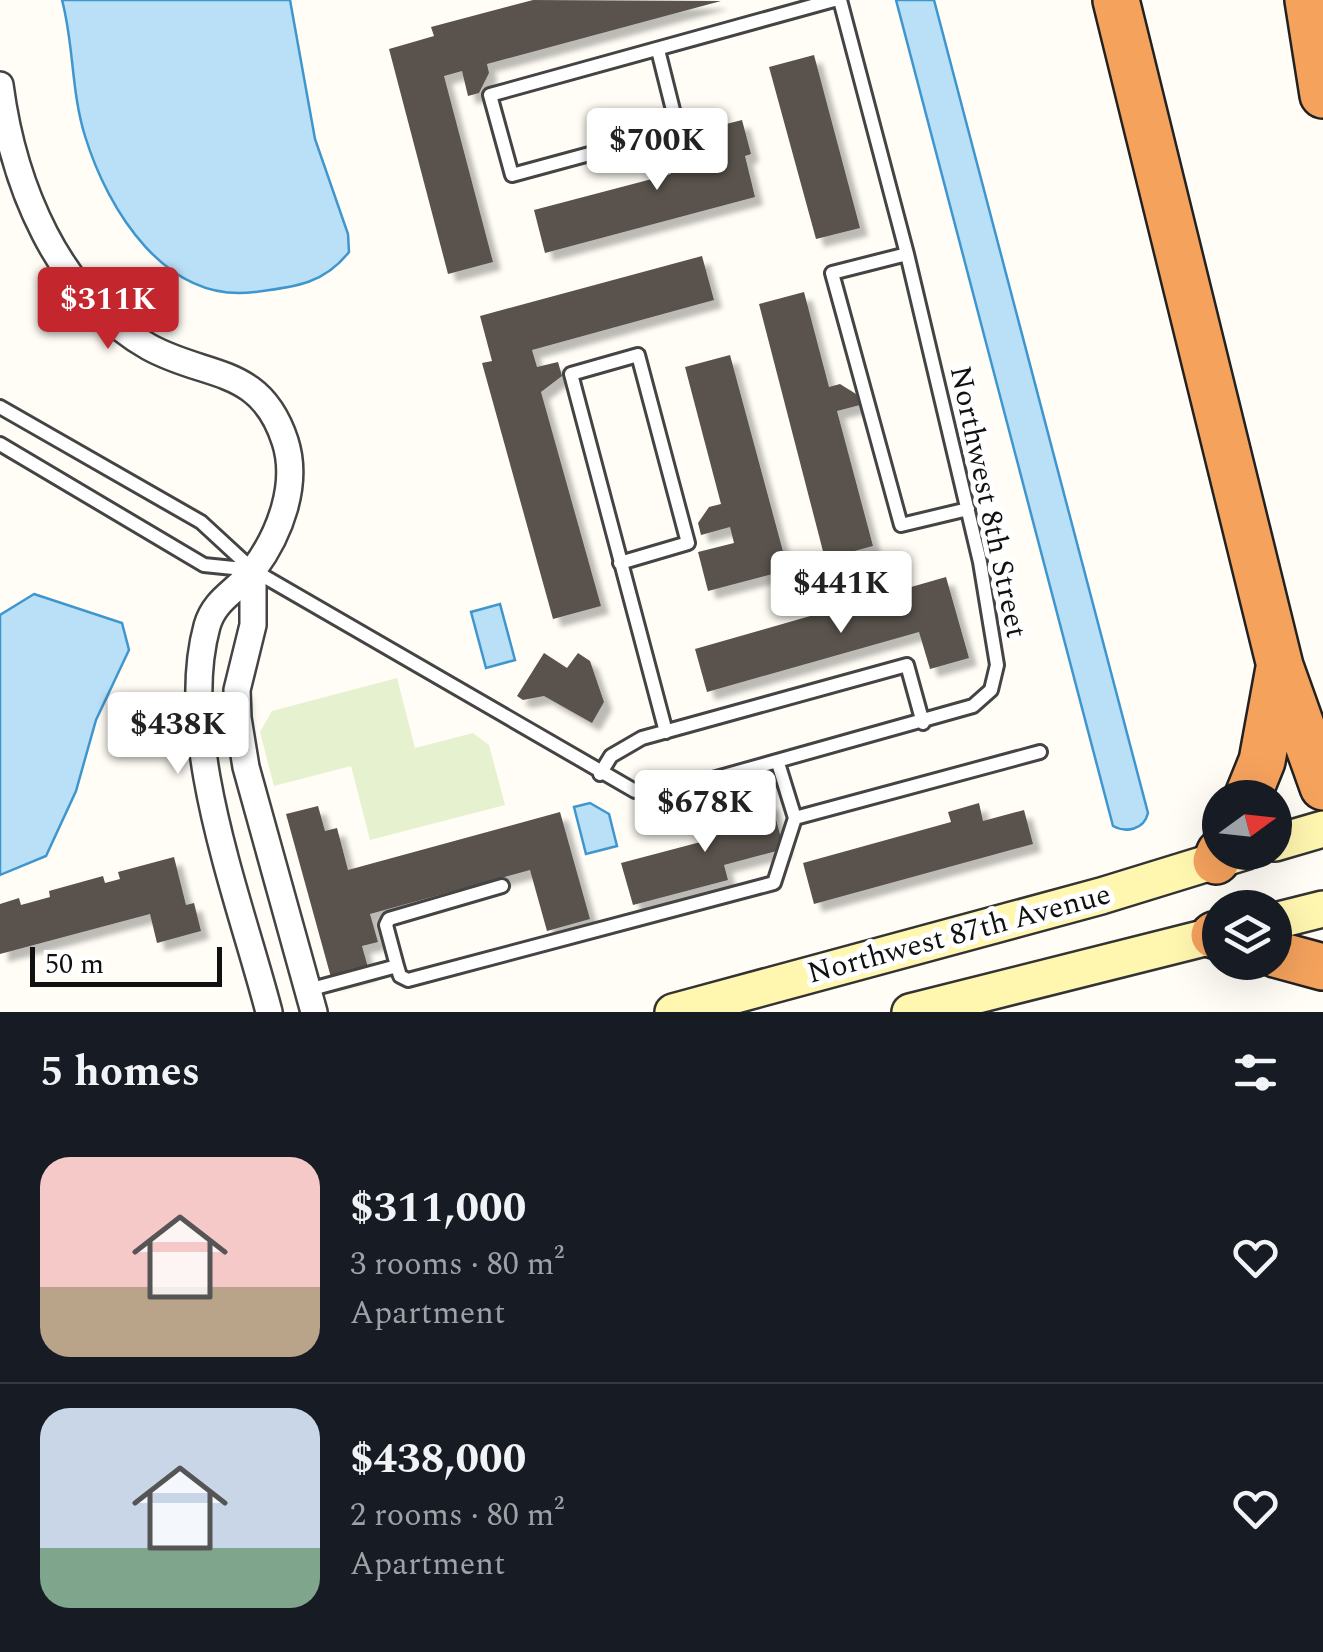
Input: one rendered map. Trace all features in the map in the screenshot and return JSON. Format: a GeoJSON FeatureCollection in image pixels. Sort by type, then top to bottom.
{"type":"FeatureCollection","features":[{"type":"Feature","properties":{"kind":"highway"},"geometry":{"type":"LineString","coordinates":[[1116,0],[1280,666],[1323,787]]}},
{"type":"Feature","properties":{"kind":"highway"},"geometry":{"type":"LineString","coordinates":[[1308,0],[1323,95]]}},
{"type":"Feature","properties":{"kind":"highway"},"geometry":{"type":"LineString","coordinates":[[1254,780],[1262,762],[1280,666]]}},
{"type":"Feature","properties":{"kind":"highway"},"geometry":{"type":"LineString","coordinates":[[1292,959],[1323,967]]}},
{"type":"Feature","properties":{"kind":"main road"},"geometry":{"type":"LineString","coordinates":[[1292,838],[1323,829]]}},
{"type":"Feature","properties":{"kind":"main road","name":"Northwest 87th Avenue"},"geometry":{"type":"LineString","coordinates":[[673,1012],[1202,862]]}},
{"type":"Feature","properties":{"kind":"main road"},"geometry":{"type":"LineString","coordinates":[[1292,917],[1323,910]]}},
{"type":"Feature","properties":{"kind":"main road","name":"Northwest 87th Avenue"},"geometry":{"type":"LineString","coordinates":[[910,1012],[1202,939]]}},
{"type":"Feature","properties":{"kind":"street"},"geometry":{"type":"LineString","coordinates":[[0,86],[10,148],[23,186],[56,253],[76,280],[100,308],[146,345],[174,359],[239,378],[277,420],[291,474],[288,500],[253,570],[216,602],[207,625],[198,733],[269,1012]]}},
{"type":"Feature","properties":{"kind":"street"},"geometry":{"type":"LineString","coordinates":[[253,570],[253,625],[237,690],[238,718],[246,767],[311,1001]]}},
{"type":"Feature","properties":{"kind":"lane"},"geometry":{"type":"LineString","coordinates":[[658,50],[678,130],[512,174],[490,95],[837,0]]}},
{"type":"Feature","properties":{"kind":"lane","name":"Northwest 8th Street"},"geometry":{"type":"LineString","coordinates":[[253,570],[635,791],[653,793],[778,763],[923,722],[974,706],[984,699],[996,678],[993,635],[968,509],[907,254],[837,0]]}},
{"type":"Feature","properties":{"kind":"lane"},"geometry":{"type":"LineString","coordinates":[[907,254],[832,273],[900,525],[968,509]]}},
{"type":"Feature","properties":{"kind":"lane"},"geometry":{"type":"LineString","coordinates":[[620,563],[688,543],[638,355],[571,374],[620,563],[666,732]]}},
{"type":"Feature","properties":{"kind":"lane"},"geometry":{"type":"LineString","coordinates":[[0,407],[201,522],[253,570]]}},
{"type":"Feature","properties":{"kind":"lane"},"geometry":{"type":"LineString","coordinates":[[0,444],[204,566],[253,570]]}},
{"type":"Feature","properties":{"kind":"lane"},"geometry":{"type":"LineString","coordinates":[[600,774],[612,756],[628,744],[908,665],[923,722]]}},
{"type":"Feature","properties":{"kind":"lane"},"geometry":{"type":"LineString","coordinates":[[795,818],[1040,752]]}},
{"type":"Feature","properties":{"kind":"lane"},"geometry":{"type":"LineString","coordinates":[[502,886],[389,918],[386,924],[403,979],[774,882],[795,818],[778,763]]}},
{"type":"Feature","properties":{"kind":"lane"},"geometry":{"type":"LineString","coordinates":[[311,1001],[397,966]]}},
{"type":"Feature","properties":{"kind":"green space"},"geometry":{"type":"Polygon","coordinates":[[[397,678],[415,748],[473,733],[489,745],[505,805],[370,840],[351,766],[274,786],[260,732],[272,711],[397,678]]]}},
{"type":"Feature","properties":{"kind":"water"},"geometry":{"type":"Polygon","coordinates":[[[62,0],[290,0],[315,139],[348,234],[349,252],[339,263],[296,286],[223,292],[194,283],[168,268],[145,247],[109,194],[85,136],[62,0]]]}},
{"type":"Feature","properties":{"kind":"water"},"geometry":{"type":"Polygon","coordinates":[[[896,0],[934,0],[1148,813],[1134,829],[1113,826],[896,0]]]}},
{"type":"Feature","properties":{"kind":"water"},"geometry":{"type":"Polygon","coordinates":[[[34,594],[122,623],[129,650],[96,720],[76,791],[46,856],[0,875],[0,615],[34,594]]]}},
{"type":"Feature","properties":{"kind":"water"},"geometry":{"type":"Polygon","coordinates":[[[500,604],[515,660],[486,668],[471,612],[500,604]]]}},
{"type":"Feature","properties":{"kind":"water"},"geometry":{"type":"Polygon","coordinates":[[[590,803],[609,814],[617,846],[586,854],[574,807],[590,803]]]}},
{"type":"Feature","properties":{"kind":"building"},"geometry":{"type":"Polygon","coordinates":[[[533,0],[721,1],[487,64],[489,73],[479,93],[468,96],[462,71],[444,76],[493,262],[448,274],[389,49],[434,36],[431,27],[533,0]]]}},
{"type":"Feature","properties":{"kind":"building"},"geometry":{"type":"Polygon","coordinates":[[[814,55],[860,228],[816,239],[769,67],[814,55]]]}},
{"type":"Feature","properties":{"kind":"building"},"geometry":{"type":"Polygon","coordinates":[[[742,120],[751,154],[745,156],[755,197],[545,253],[534,210],[671,174],[668,163],[675,145],[688,142],[695,167],[708,163],[699,131],[742,120]]]}},
{"type":"Feature","properties":{"kind":"building"},"geometry":{"type":"Polygon","coordinates":[[[702,256],[714,300],[532,350],[537,367],[558,362],[562,376],[541,392],[601,606],[553,619],[482,363],[492,361],[480,316],[702,256]]]}},
{"type":"Feature","properties":{"kind":"building"},"geometry":{"type":"Polygon","coordinates":[[[804,292],[829,387],[840,384],[856,394],[860,405],[837,411],[873,546],[825,559],[759,304],[804,292]]]}},
{"type":"Feature","properties":{"kind":"building"},"geometry":{"type":"Polygon","coordinates":[[[730,355],[788,570],[708,591],[698,552],[734,543],[730,527],[701,535],[698,523],[709,507],[721,504],[685,367],[730,355]]]}},
{"type":"Feature","properties":{"kind":"building"},"geometry":{"type":"Polygon","coordinates":[[[946,577],[969,658],[930,669],[919,632],[707,692],[695,649],[946,577]]]}},
{"type":"Feature","properties":{"kind":"building"},"geometry":{"type":"Polygon","coordinates":[[[544,653],[567,668],[578,653],[590,661],[604,702],[592,723],[544,696],[523,700],[517,696],[544,653]]]}},
{"type":"Feature","properties":{"kind":"building"},"geometry":{"type":"Polygon","coordinates":[[[771,801],[784,849],[724,865],[728,880],[633,905],[621,863],[712,839],[706,819],[771,801]]]}},
{"type":"Feature","properties":{"kind":"building"},"geometry":{"type":"Polygon","coordinates":[[[979,803],[983,821],[1024,810],[1033,844],[814,904],[803,863],[951,822],[948,812],[979,803]]]}},
{"type":"Feature","properties":{"kind":"building"},"geometry":{"type":"Polygon","coordinates":[[[318,806],[325,831],[337,828],[348,870],[560,812],[590,919],[547,931],[530,870],[370,914],[378,942],[362,946],[369,971],[332,981],[286,814],[318,806]]]}},
{"type":"Feature","properties":{"kind":"building"},"geometry":{"type":"Polygon","coordinates":[[[174,857],[186,905],[194,903],[201,931],[157,943],[150,914],[0,954],[0,904],[19,898],[21,905],[50,897],[49,891],[103,876],[105,883],[120,879],[118,872],[174,857]]]}}]}
